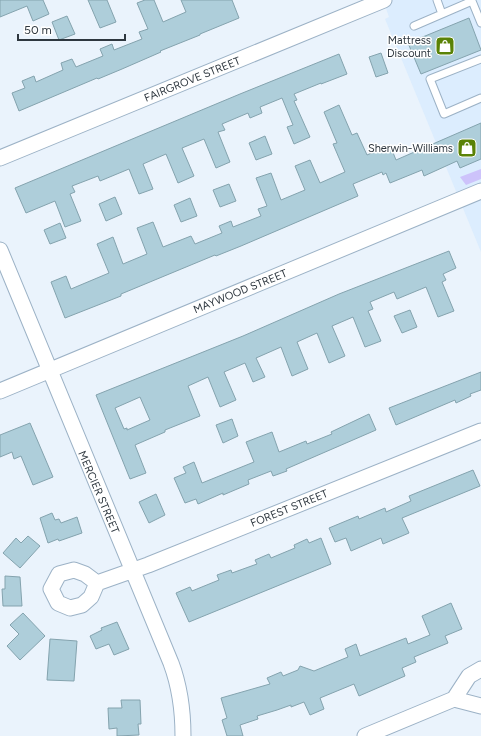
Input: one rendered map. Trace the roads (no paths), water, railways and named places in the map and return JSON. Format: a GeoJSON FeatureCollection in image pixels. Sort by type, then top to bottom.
{"type":"FeatureCollection","features":[{"type":"Feature","properties":{"kind":"street","name":"FAIRGROVE STREET"},"geometry":{"type":"LineString","coordinates":[[0,158],[384,0]]}},
{"type":"Feature","properties":{"kind":"street","name":"MAYWOOD STREET"},"geometry":{"type":"LineString","coordinates":[[0,391],[481,191]]}},
{"type":"Feature","properties":{"kind":"street","name":"MERCIER STREET"},"geometry":{"type":"LineString","coordinates":[[0,250],[176,677],[183,713],[183,736]]}},
{"type":"Feature","properties":{"kind":"street","name":"FOREST STREET"},"geometry":{"type":"LineString","coordinates":[[97,583],[132,572],[481,431]]}},
{"type":"Feature","properties":{"kind":"street"},"geometry":{"type":"LineString","coordinates":[[454,700],[469,676],[481,669]]}},
{"type":"Feature","properties":{"kind":"street"},"geometry":{"type":"LineString","coordinates":[[365,736],[454,700],[481,706]]}},
{"type":"Feature","properties":{"kind":"lane"},"geometry":{"type":"LineString","coordinates":[[436,0],[442,14]]}},
{"type":"Feature","properties":{"kind":"lane"},"geometry":{"type":"LineString","coordinates":[[414,26],[472,1],[481,23]]}},
{"type":"Feature","properties":{"kind":"lane"},"geometry":{"type":"LineString","coordinates":[[481,59],[430,80],[444,114],[481,98]]}},
{"type":"Feature","properties":{"kind":"place","name":"Mattress Discount"},"geometry":{"type":"Point","coordinates":[445,46]}},
{"type":"Feature","properties":{"kind":"place","name":"Sherwin-Williams"},"geometry":{"type":"Point","coordinates":[467,148]}}]}
